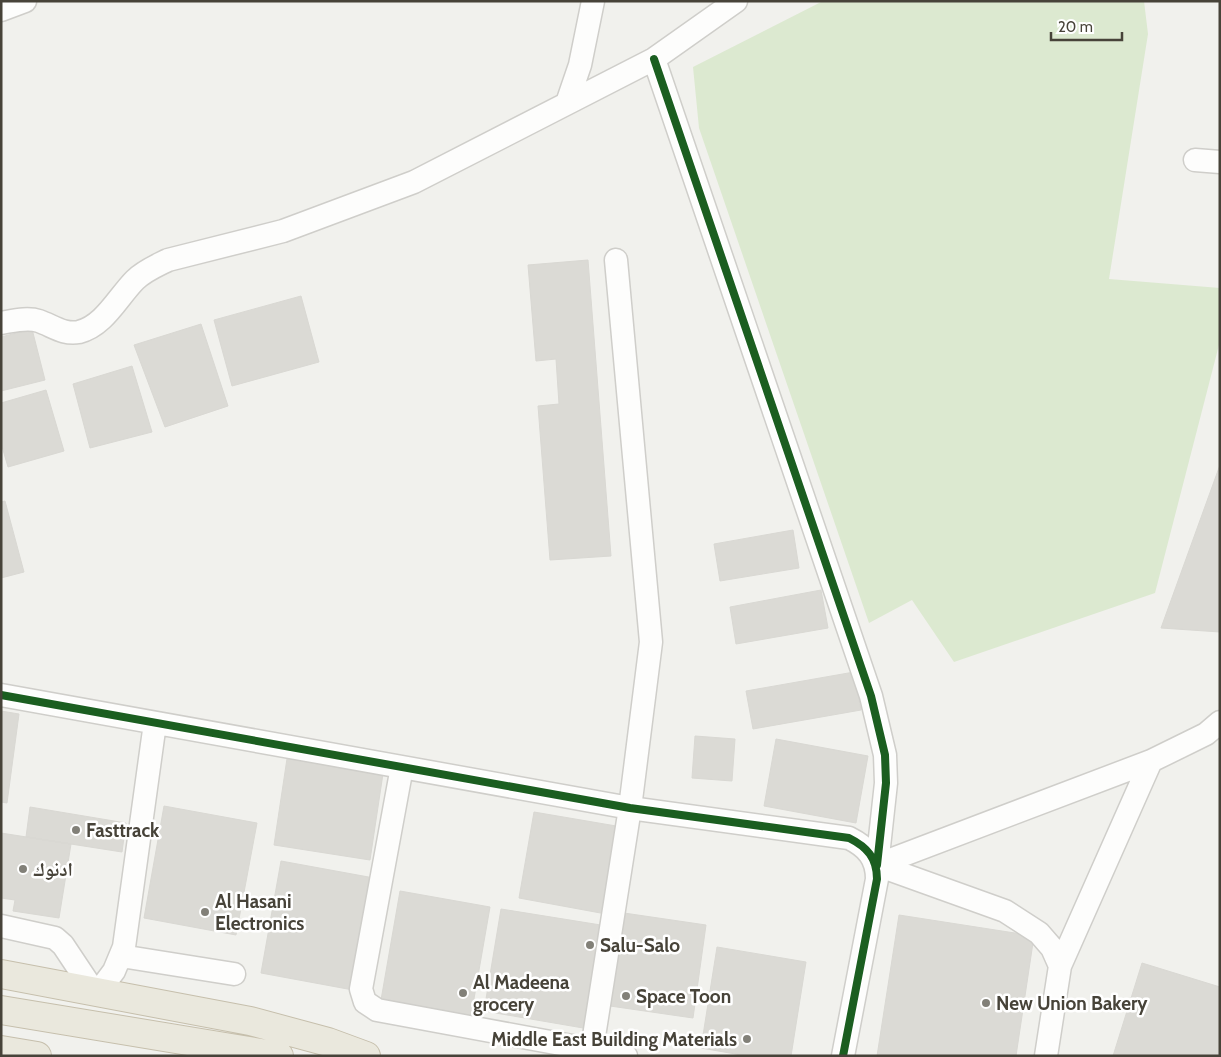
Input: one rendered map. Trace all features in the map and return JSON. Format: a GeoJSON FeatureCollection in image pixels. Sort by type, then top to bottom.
{"type":"FeatureCollection","features":[{"type":"Feature","properties":{"kind":"highway"},"geometry":{"type":"LineString","coordinates":[[1,974],[96,990],[274,1027],[366,1056]]}},
{"type":"Feature","properties":{"kind":"highway"},"geometry":{"type":"LineString","coordinates":[[1,1010],[279,1056]]}},
{"type":"Feature","properties":{"kind":"highway"},"geometry":{"type":"LineString","coordinates":[[1,1050],[37,1056]]}},
{"type":"Feature","properties":{"kind":"street"},"geometry":{"type":"LineString","coordinates":[[1,10],[25,1]]}},
{"type":"Feature","properties":{"kind":"street"},"geometry":{"type":"LineString","coordinates":[[567,103],[580,65],[593,1]]}},
{"type":"Feature","properties":{"kind":"street"},"geometry":{"type":"LineString","coordinates":[[1,324],[22,320],[38,321],[63,332],[79,332],[94,324],[136,279],[152,268],[186,255],[283,230],[414,182],[654,59],[736,1]]}},
{"type":"Feature","properties":{"kind":"street"},"geometry":{"type":"LineString","coordinates":[[654,59],[871,696],[885,755],[886,783],[877,879],[843,1056]]}},
{"type":"Feature","properties":{"kind":"street"},"geometry":{"type":"LineString","coordinates":[[1195,160],[1220,162]]}},
{"type":"Feature","properties":{"kind":"street"},"geometry":{"type":"LineString","coordinates":[[592,1050],[630,808],[651,642],[616,260]]}},
{"type":"Feature","properties":{"kind":"street"},"geometry":{"type":"LineString","coordinates":[[1,695],[630,808],[849,838],[862,844],[877,865],[1004,911],[1017,918],[1039,933],[1052,948],[1060,966]]}},
{"type":"Feature","properties":{"kind":"street"},"geometry":{"type":"LineString","coordinates":[[877,865],[1152,761],[1206,734],[1220,722]]}},
{"type":"Feature","properties":{"kind":"street"},"geometry":{"type":"LineString","coordinates":[[1,926],[55,938],[63,945],[96,990],[114,971],[121,956],[155,723]]}},
{"type":"Feature","properties":{"kind":"street"},"geometry":{"type":"LineString","coordinates":[[1046,1056],[1060,966],[1152,761]]}},
{"type":"Feature","properties":{"kind":"street"},"geometry":{"type":"LineString","coordinates":[[402,767],[361,989],[365,1002],[377,1010],[626,1056]]}},
{"type":"Feature","properties":{"kind":"street"},"geometry":{"type":"LineString","coordinates":[[121,956],[234,974]]}},
{"type":"Feature","properties":{"kind":"green space"},"geometry":{"type":"Polygon","coordinates":[[[823,1],[1144,1],[1148,34],[1109,279],[1220,288],[1220,341],[1155,593],[954,662],[912,600],[869,623],[699,128],[693,67],[823,1]]]}},
{"type":"Feature","properties":{"kind":"building"},"geometry":{"type":"Polygon","coordinates":[[[588,260],[611,556],[550,560],[538,406],[559,404],[556,359],[536,361],[528,265],[588,260]]]}},
{"type":"Feature","properties":{"kind":"building"},"geometry":{"type":"Polygon","coordinates":[[[301,296],[319,362],[232,386],[214,320],[301,296]]]}},
{"type":"Feature","properties":{"kind":"building"},"geometry":{"type":"Polygon","coordinates":[[[201,324],[228,406],[165,427],[134,345],[201,324]]]}},
{"type":"Feature","properties":{"kind":"building"},"geometry":{"type":"Polygon","coordinates":[[[32,329],[45,380],[1,391],[1,337],[32,329]]]}},
{"type":"Feature","properties":{"kind":"building"},"geometry":{"type":"Polygon","coordinates":[[[132,366],[152,432],[90,448],[73,384],[132,366]]]}},
{"type":"Feature","properties":{"kind":"building"},"geometry":{"type":"Polygon","coordinates":[[[46,390],[64,451],[8,467],[1,443],[1,403],[46,390]]]}},
{"type":"Feature","properties":{"kind":"building"},"geometry":{"type":"Polygon","coordinates":[[[1220,465],[1220,632],[1161,628],[1220,465]]]}},
{"type":"Feature","properties":{"kind":"building"},"geometry":{"type":"Polygon","coordinates":[[[5,501],[24,572],[1,578],[1,502],[5,501]]]}},
{"type":"Feature","properties":{"kind":"building"},"geometry":{"type":"Polygon","coordinates":[[[793,530],[799,568],[720,581],[714,544],[793,530]]]}},
{"type":"Feature","properties":{"kind":"building"},"geometry":{"type":"Polygon","coordinates":[[[821,590],[828,628],[736,644],[730,607],[821,590]]]}},
{"type":"Feature","properties":{"kind":"building"},"geometry":{"type":"Polygon","coordinates":[[[854,672],[861,710],[753,729],[746,691],[854,672]]]}},
{"type":"Feature","properties":{"kind":"building"},"geometry":{"type":"Polygon","coordinates":[[[1,711],[19,714],[7,803],[1,802],[1,711]]]}},
{"type":"Feature","properties":{"kind":"building"},"geometry":{"type":"Polygon","coordinates":[[[695,736],[735,739],[732,781],[692,778],[695,736]]]}},
{"type":"Feature","properties":{"kind":"building"},"geometry":{"type":"Polygon","coordinates":[[[776,739],[868,756],[856,823],[764,806],[776,739]]]}},
{"type":"Feature","properties":{"kind":"building"},"geometry":{"type":"Polygon","coordinates":[[[288,752],[384,767],[370,860],[274,845],[288,752]]]}},
{"type":"Feature","properties":{"kind":"building"},"geometry":{"type":"Polygon","coordinates":[[[164,806],[257,823],[236,935],[144,918],[164,806]]]}},
{"type":"Feature","properties":{"kind":"building","name":"Fasttrack"},"geometry":{"type":"Polygon","coordinates":[[[30,807],[126,823],[122,852],[26,837],[30,807]]]}},
{"type":"Feature","properties":{"kind":"building"},"geometry":{"type":"Polygon","coordinates":[[[534,812],[622,827],[606,914],[519,898],[534,812]]]}},
{"type":"Feature","properties":{"kind":"building"},"geometry":{"type":"Polygon","coordinates":[[[1,833],[71,844],[59,918],[13,911],[15,900],[1,898],[1,833]]]}},
{"type":"Feature","properties":{"kind":"building"},"geometry":{"type":"Polygon","coordinates":[[[281,861],[374,878],[353,990],[261,973],[281,861]]]}},
{"type":"Feature","properties":{"kind":"building"},"geometry":{"type":"Polygon","coordinates":[[[400,891],[490,907],[471,1016],[381,1000],[400,891]]]}},
{"type":"Feature","properties":{"kind":"building"},"geometry":{"type":"Polygon","coordinates":[[[501,909],[607,926],[589,1029],[484,1011],[501,909]]]}},
{"type":"Feature","properties":{"kind":"building"},"geometry":{"type":"Polygon","coordinates":[[[624,913],[706,925],[693,1018],[610,1006],[624,913]]]}},
{"type":"Feature","properties":{"kind":"building"},"geometry":{"type":"Polygon","coordinates":[[[899,915],[1034,936],[1016,1056],[877,1056],[899,915]]]}},
{"type":"Feature","properties":{"kind":"building"},"geometry":{"type":"Polygon","coordinates":[[[717,947],[806,962],[791,1056],[747,1056],[701,1048],[717,947]]]}},
{"type":"Feature","properties":{"kind":"building"},"geometry":{"type":"Polygon","coordinates":[[[1142,963],[1220,987],[1220,1056],[1113,1056],[1142,963]]]}},
{"type":"Feature","properties":{"kind":"cycle path"},"geometry":{"type":"LineString","coordinates":[[654,59],[871,696],[885,755],[886,783],[877,865]]}},
{"type":"Feature","properties":{"kind":"cycle path"},"geometry":{"type":"LineString","coordinates":[[1,695],[630,808],[849,838],[861,845],[870,854],[877,872],[877,879],[843,1056]]}},
{"type":"Feature","properties":{"kind":"place","name":"Fasttrack"},"geometry":{"type":"Point","coordinates":[76,830]}},
{"type":"Feature","properties":{"kind":"place","name":"ادنوك"},"geometry":{"type":"Point","coordinates":[23,869]}},
{"type":"Feature","properties":{"kind":"place","name":"Al Hasani Electronics"},"geometry":{"type":"Point","coordinates":[205,912]}},
{"type":"Feature","properties":{"kind":"place","name":"Salu-Salo"},"geometry":{"type":"Point","coordinates":[590,945]}},
{"type":"Feature","properties":{"kind":"place","name":"Al Madeena grocery"},"geometry":{"type":"Point","coordinates":[463,993]}},
{"type":"Feature","properties":{"kind":"place","name":"Space Toon"},"geometry":{"type":"Point","coordinates":[626,996]}},
{"type":"Feature","properties":{"kind":"place","name":"New Union Bakery"},"geometry":{"type":"Point","coordinates":[986,1003]}},
{"type":"Feature","properties":{"kind":"place","name":"Middle East Building Materials"},"geometry":{"type":"Point","coordinates":[747,1039]}}]}
